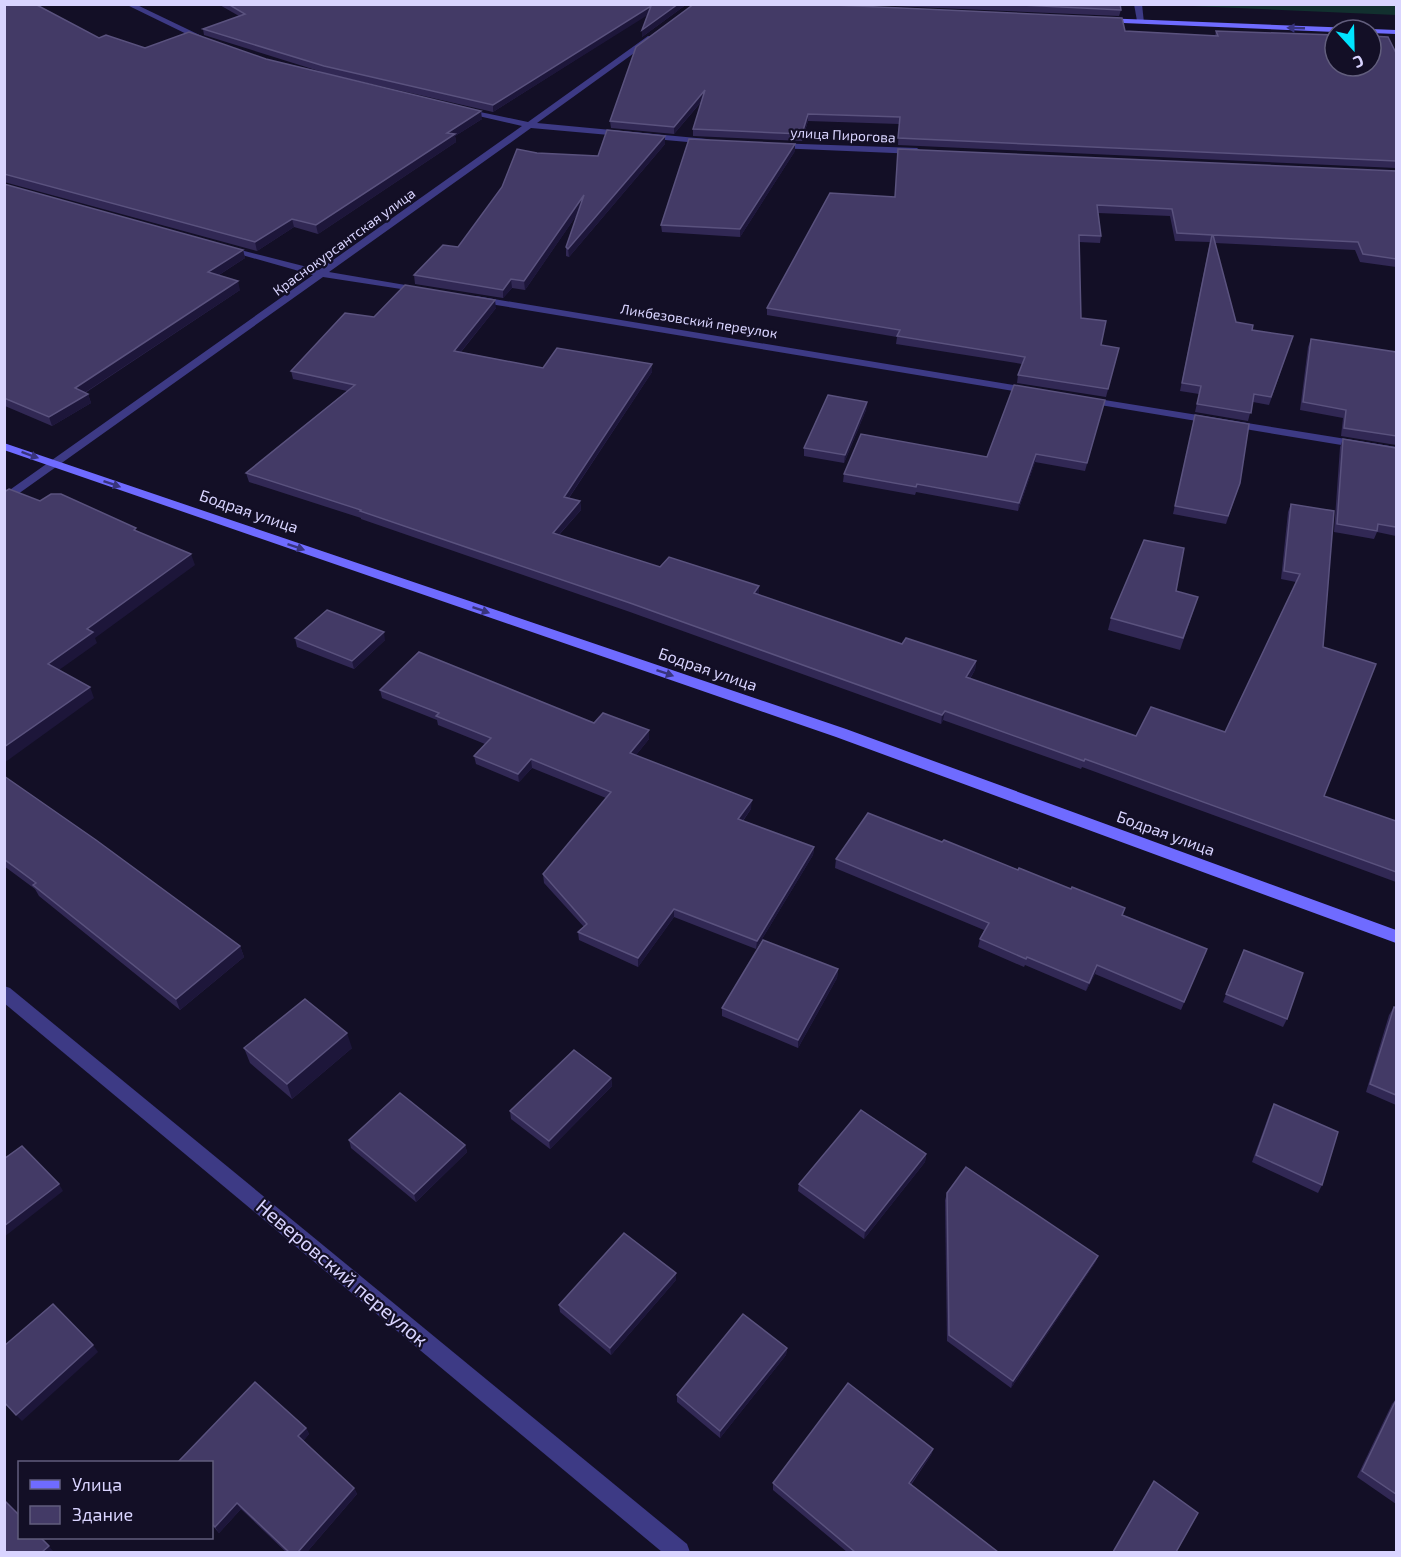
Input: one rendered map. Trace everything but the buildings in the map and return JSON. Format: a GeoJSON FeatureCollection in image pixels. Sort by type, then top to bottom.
{"type":"FeatureCollection","features":[{"type":"Feature","properties":{"kind":"street"},"geometry":{"type":"LineString","coordinates":[[128,4],[211,42]]}},
{"type":"Feature","properties":{"kind":"street"},"geometry":{"type":"LineString","coordinates":[[1138,4],[1141,21]]}},
{"type":"Feature","properties":{"kind":"street"},"geometry":{"type":"LineString","coordinates":[[1094,20],[1323,29]]}},
{"type":"Feature","properties":{"kind":"street","name":"Краснокурсантская улица"},"geometry":{"type":"LineString","coordinates":[[4,500],[661,31]]}},
{"type":"Feature","properties":{"kind":"street"},"geometry":{"type":"LineString","coordinates":[[453,108],[530,125],[713,142]]}},
{"type":"Feature","properties":{"kind":"street","name":"улица Пирогова"},"geometry":{"type":"LineString","coordinates":[[761,144],[929,152]]}},
{"type":"Feature","properties":{"kind":"street"},"geometry":{"type":"LineString","coordinates":[[209,242],[322,274],[440,293]]}},
{"type":"Feature","properties":{"kind":"street","name":"Ликбезовский переулок"},"geometry":{"type":"LineString","coordinates":[[464,297],[1042,393]]}},
{"type":"Feature","properties":{"kind":"street"},"geometry":{"type":"LineString","coordinates":[[1078,399],[1396,451]]}},
{"type":"Feature","properties":{"kind":"street","name":"Бодрая улица"},"geometry":{"type":"LineString","coordinates":[[4,446],[841,733],[1396,937]]}},
{"type":"Feature","properties":{"kind":"street","name":"Неверовский переулок"},"geometry":{"type":"LineString","coordinates":[[4,993],[679,1552]]}},
{"type":"Feature","properties":{"kind":"green space"},"geometry":{"type":"Polygon","coordinates":[[[1169,4],[1396,4],[1396,15],[1169,5],[1169,4]]]}}]}
